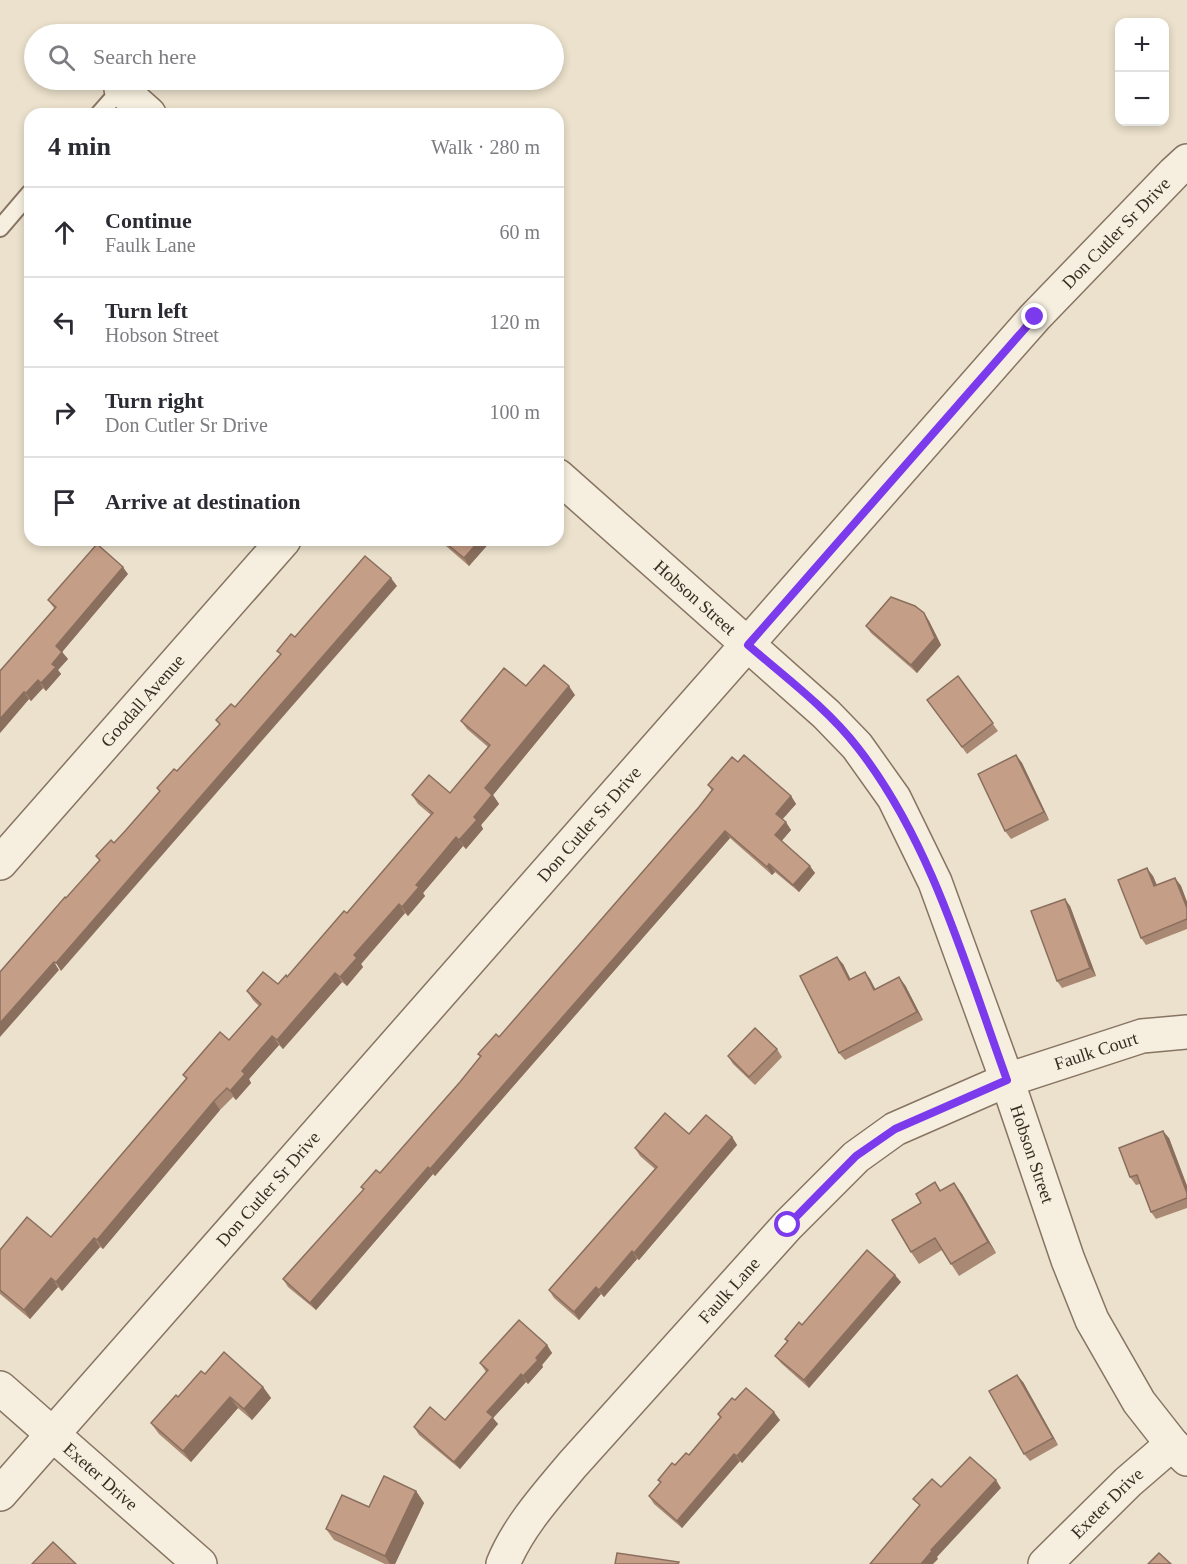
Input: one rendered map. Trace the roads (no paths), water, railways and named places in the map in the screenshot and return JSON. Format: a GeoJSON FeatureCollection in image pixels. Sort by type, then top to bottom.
{"type":"FeatureCollection","features":[{"type":"Feature","properties":{"kind":"street"},"geometry":{"type":"LineString","coordinates":[[122,90],[142,108]]}},
{"type":"Feature","properties":{"kind":"street","name":"Don Cutler Sr Drive"},"geometry":{"type":"LineString","coordinates":[[0,1494],[1035,317],[1187,161]]}},
{"type":"Feature","properties":{"kind":"street","name":"Hobson Street"},"geometry":{"type":"LineString","coordinates":[[564,481],[826,714],[857,746],[894,798],[935,882],[1007,1080],[1068,1260],[1092,1320],[1139,1402],[1179,1451]]}},
{"type":"Feature","properties":{"kind":"street","name":"Goodall Avenue"},"geometry":{"type":"LineString","coordinates":[[0,862],[279,546]]}},
{"type":"Feature","properties":{"kind":"street","name":"Faulk Court"},"geometry":{"type":"LineString","coordinates":[[1007,1080],[1142,1036],[1187,1032]]}},
{"type":"Feature","properties":{"kind":"street","name":"Faulk Lane"},"geometry":{"type":"LineString","coordinates":[[502,1564],[508,1550],[541,1503],[573,1464],[788,1225],[856,1156],[895,1129],[1007,1080]]}},
{"type":"Feature","properties":{"kind":"street","name":"Exeter Drive"},"geometry":{"type":"LineString","coordinates":[[0,1388],[200,1564]]}},
{"type":"Feature","properties":{"kind":"street","name":"Exeter Drive"},"geometry":{"type":"LineString","coordinates":[[1045,1564],[1128,1482],[1179,1451]]}},
{"type":"Feature","properties":{"kind":"lane"},"geometry":{"type":"LineString","coordinates":[[104,108],[120,90]]}},
{"type":"Feature","properties":{"kind":"lane"},"geometry":{"type":"LineString","coordinates":[[0,228],[24,200]]}}]}
